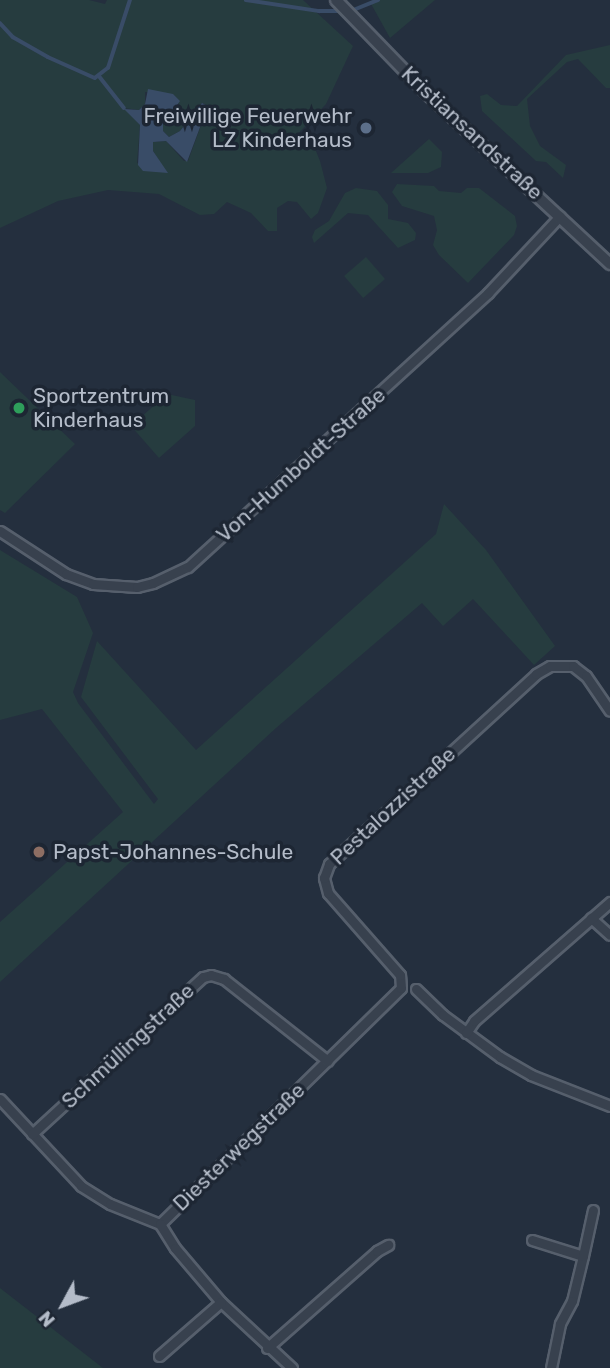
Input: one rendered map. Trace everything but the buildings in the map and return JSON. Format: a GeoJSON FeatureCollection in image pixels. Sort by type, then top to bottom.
{"type":"FeatureCollection","features":[{"type":"Feature","properties":{"kind":"street","name":"Kristiansandstraße"},"geometry":{"type":"LineString","coordinates":[[337,1],[425,92],[610,264]]}},
{"type":"Feature","properties":{"kind":"street","name":"Von-Humboldt-Straße"},"geometry":{"type":"LineString","coordinates":[[0,531],[66,574],[93,584],[145,585],[188,567],[488,293],[559,216]]}},
{"type":"Feature","properties":{"kind":"street","name":"Pestalozzistraße"},"geometry":{"type":"LineString","coordinates":[[402,981],[391,963],[328,893],[324,883],[326,869],[537,674],[554,665],[573,666],[586,676],[610,711]]}},
{"type":"Feature","properties":{"kind":"street"},"geometry":{"type":"LineString","coordinates":[[466,1033],[474,1021],[610,902]]}},
{"type":"Feature","properties":{"kind":"street"},"geometry":{"type":"LineString","coordinates":[[591,918],[610,935]]}},
{"type":"Feature","properties":{"kind":"street","name":"Schmüllingstraße"},"geometry":{"type":"LineString","coordinates":[[32,1134],[203,977],[211,975],[224,979],[328,1060]]}},
{"type":"Feature","properties":{"kind":"street","name":"Diesterwegstraße"},"geometry":{"type":"LineString","coordinates":[[0,1099],[87,1191],[110,1204],[160,1224],[396,995],[402,981]]}},
{"type":"Feature","properties":{"kind":"street"},"geometry":{"type":"LineString","coordinates":[[416,989],[466,1033],[531,1075],[610,1106]]}},
{"type":"Feature","properties":{"kind":"street"},"geometry":{"type":"LineString","coordinates":[[551,1368],[560,1324],[572,1301],[593,1210]]}},
{"type":"Feature","properties":{"kind":"street"},"geometry":{"type":"LineString","coordinates":[[160,1224],[175,1248],[221,1302],[267,1348],[292,1368]]}},
{"type":"Feature","properties":{"kind":"street"},"geometry":{"type":"LineString","coordinates":[[532,1240],[583,1256]]}},
{"type":"Feature","properties":{"kind":"street"},"geometry":{"type":"LineString","coordinates":[[267,1348],[376,1251],[388,1245]]}},
{"type":"Feature","properties":{"kind":"street"},"geometry":{"type":"LineString","coordinates":[[159,1356],[221,1302]]}},
{"type":"Feature","properties":{"kind":"green space"},"geometry":{"type":"Polygon","coordinates":[[[0,0],[89,0],[105,4],[107,0],[303,0],[353,46],[326,104],[296,136],[316,151],[327,188],[318,213],[311,219],[297,202],[288,201],[277,208],[277,231],[268,231],[251,213],[227,202],[214,214],[200,215],[159,194],[108,190],[58,201],[0,228],[0,0]],[[145,92],[145,104],[139,110],[124,108],[140,125],[137,163],[166,172],[153,151],[153,142],[166,141],[184,161],[188,161],[208,106],[202,103],[180,131],[169,137],[163,131],[163,124],[180,105],[166,93],[145,92]]]}},
{"type":"Feature","properties":{"kind":"green space"},"geometry":{"type":"Polygon","coordinates":[[[435,0],[390,38],[370,2],[435,0]]]}},
{"type":"Feature","properties":{"kind":"green space"},"geometry":{"type":"Polygon","coordinates":[[[610,45],[610,88],[606,88],[578,59],[567,62],[527,99],[530,126],[540,146],[566,165],[563,178],[546,162],[536,161],[482,111],[480,96],[487,94],[501,105],[517,106],[566,55],[610,45]]]}},
{"type":"Feature","properties":{"kind":"green space"},"geometry":{"type":"Polygon","coordinates":[[[429,139],[442,152],[441,167],[428,173],[391,173],[429,139]]]}},
{"type":"Feature","properties":{"kind":"green space"},"geometry":{"type":"Polygon","coordinates":[[[397,184],[434,186],[439,191],[461,193],[467,188],[479,188],[515,216],[517,226],[514,235],[468,283],[439,255],[433,245],[437,230],[434,216],[402,206],[392,192],[397,184]]]}},
{"type":"Feature","properties":{"kind":"green space"},"geometry":{"type":"Polygon","coordinates":[[[356,188],[377,191],[388,205],[388,219],[408,223],[416,233],[415,240],[398,248],[368,215],[348,213],[314,243],[312,237],[315,230],[329,221],[345,193],[356,188]]]}},
{"type":"Feature","properties":{"kind":"green space"},"geometry":{"type":"Polygon","coordinates":[[[366,257],[385,279],[363,298],[344,276],[366,257]]]}},
{"type":"Feature","properties":{"kind":"green space","name":"Sportzentrum Kinderhaus"},"geometry":{"type":"Polygon","coordinates":[[[0,372],[75,444],[5,513],[0,510],[0,372]]]}},
{"type":"Feature","properties":{"kind":"green space"},"geometry":{"type":"Polygon","coordinates":[[[167,394],[195,400],[195,426],[159,458],[131,426],[167,394]]]}},
{"type":"Feature","properties":{"kind":"green space"},"geometry":{"type":"Polygon","coordinates":[[[444,504],[486,550],[555,646],[534,665],[473,599],[443,626],[422,603],[276,728],[0,982],[0,922],[123,812],[42,709],[0,720],[0,550],[77,597],[93,633],[73,692],[78,703],[154,804],[158,799],[81,697],[97,641],[196,750],[436,534],[444,504]]]}},
{"type":"Feature","properties":{"kind":"green space"},"geometry":{"type":"Polygon","coordinates":[[[0,1288],[103,1368],[0,1368],[0,1288]]]}},
{"type":"Feature","properties":{"kind":"water"},"geometry":{"type":"Polygon","coordinates":[[[148,89],[173,94],[180,101],[163,124],[163,131],[169,137],[180,131],[202,103],[208,106],[187,162],[166,141],[153,142],[153,151],[168,173],[143,171],[138,165],[140,125],[124,109],[139,110],[145,104],[148,89]]]}},
{"type":"Feature","properties":{"kind":"waterway"},"geometry":{"type":"LineString","coordinates":[[0,23],[13,37],[48,57],[95,78],[108,68],[130,0]]}},
{"type":"Feature","properties":{"kind":"waterway"},"geometry":{"type":"LineString","coordinates":[[246,0],[319,11],[343,11]]}},
{"type":"Feature","properties":{"kind":"waterway"},"geometry":{"type":"LineString","coordinates":[[351,11],[378,0]]}},
{"type":"Feature","properties":{"kind":"waterway"},"geometry":{"type":"LineString","coordinates":[[100,77],[124,108]]}},
{"type":"Feature","properties":{"kind":"place","name":"Freiwillige Feuerwehr LZ Kinderhaus"},"geometry":{"type":"Point","coordinates":[366,128]}},
{"type":"Feature","properties":{"kind":"place","name":"Sportzentrum Kinderhaus"},"geometry":{"type":"Point","coordinates":[19,408]}},
{"type":"Feature","properties":{"kind":"place","name":"Papst-Johannes-Schule"},"geometry":{"type":"Point","coordinates":[39,852]}}]}
